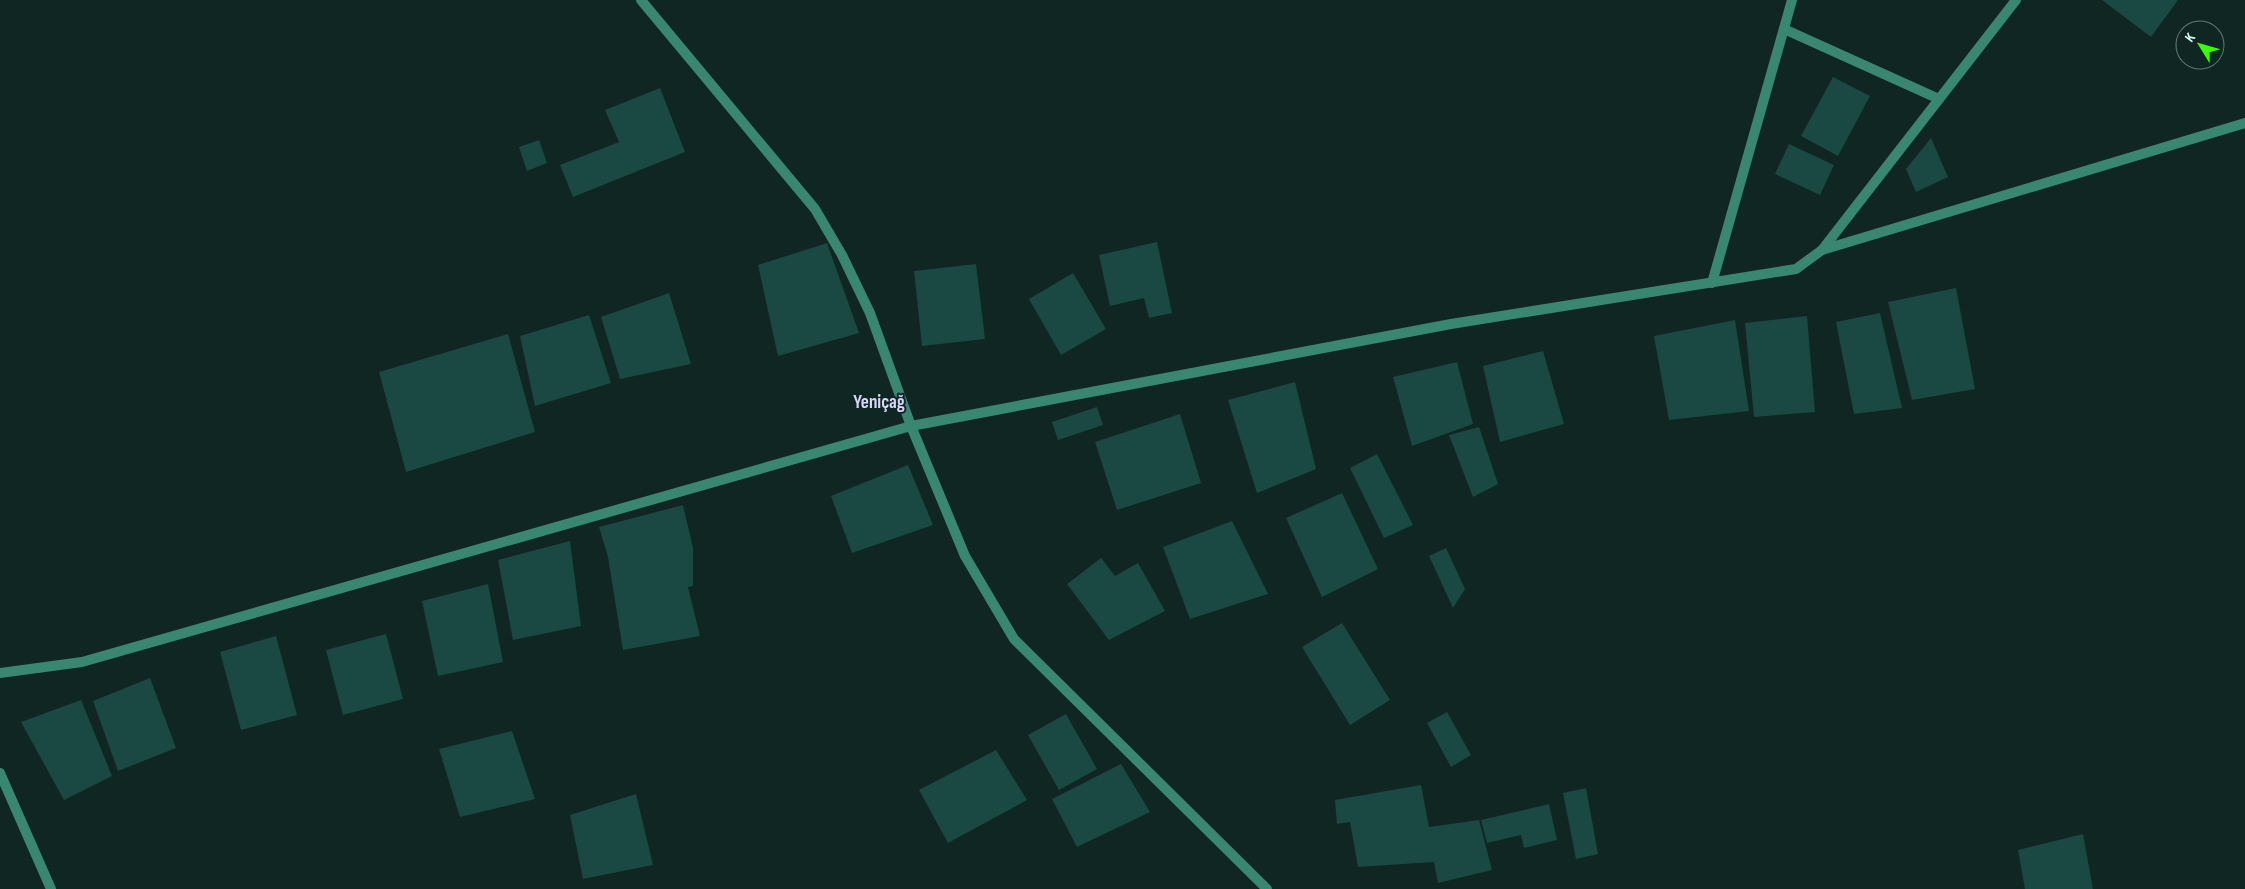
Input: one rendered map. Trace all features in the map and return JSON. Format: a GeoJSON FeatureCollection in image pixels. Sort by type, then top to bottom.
{"type":"FeatureCollection","features":[{"type":"Feature","properties":{"kind":"street"},"geometry":{"type":"LineString","coordinates":[[641,0],[815,209],[842,255],[870,313],[911,426],[965,556],[1014,639],[1267,889]]}},
{"type":"Feature","properties":{"kind":"street"},"geometry":{"type":"LineString","coordinates":[[1712,283],[1792,0]]}},
{"type":"Feature","properties":{"kind":"street"},"geometry":{"type":"LineString","coordinates":[[0,673],[82,662],[911,426],[1451,324],[1796,269],[1822,250],[2016,0]]}},
{"type":"Feature","properties":{"kind":"street"},"geometry":{"type":"LineString","coordinates":[[1784,29],[1939,99]]}},
{"type":"Feature","properties":{"kind":"street"},"geometry":{"type":"LineString","coordinates":[[1822,250],[2245,123]]}},
{"type":"Feature","properties":{"kind":"street"},"geometry":{"type":"LineString","coordinates":[[0,773],[51,889]]}},
{"type":"Feature","properties":{"kind":"building"},"geometry":{"type":"Polygon","coordinates":[[[2102,0],[2178,0],[2151,37],[2102,0]]]}},
{"type":"Feature","properties":{"kind":"building"},"geometry":{"type":"Polygon","coordinates":[[[1833,77],[1870,96],[1838,156],[1801,136],[1833,77]]]}},
{"type":"Feature","properties":{"kind":"building"},"geometry":{"type":"Polygon","coordinates":[[[660,88],[685,152],[573,197],[560,165],[619,142],[605,110],[660,88]]]}},
{"type":"Feature","properties":{"kind":"building"},"geometry":{"type":"Polygon","coordinates":[[[1931,138],[1948,177],[1916,192],[1906,169],[1931,138]]]}},
{"type":"Feature","properties":{"kind":"building"},"geometry":{"type":"Polygon","coordinates":[[[539,140],[547,163],[527,171],[519,147],[539,140]]]}},
{"type":"Feature","properties":{"kind":"building"},"geometry":{"type":"Polygon","coordinates":[[[1789,144],[1834,165],[1820,195],[1775,174],[1789,144]]]}},
{"type":"Feature","properties":{"kind":"building"},"geometry":{"type":"Polygon","coordinates":[[[1157,242],[1172,313],[1149,318],[1144,298],[1110,306],[1099,255],[1157,242]]]}},
{"type":"Feature","properties":{"kind":"building"},"geometry":{"type":"Polygon","coordinates":[[[827,243],[859,333],[778,356],[758,265],[827,243]]]}},
{"type":"Feature","properties":{"kind":"building"},"geometry":{"type":"Polygon","coordinates":[[[976,264],[985,339],[922,346],[914,271],[976,264]]]}},
{"type":"Feature","properties":{"kind":"building"},"geometry":{"type":"Polygon","coordinates":[[[1073,273],[1106,329],[1061,355],[1029,299],[1073,273]]]}},
{"type":"Feature","properties":{"kind":"building"},"geometry":{"type":"Polygon","coordinates":[[[1956,288],[1975,389],[1912,400],[1888,302],[1956,288]]]}},
{"type":"Feature","properties":{"kind":"building"},"geometry":{"type":"Polygon","coordinates":[[[669,293],[691,364],[620,379],[601,317],[669,293]]]}},
{"type":"Feature","properties":{"kind":"building"},"geometry":{"type":"Polygon","coordinates":[[[1880,313],[1902,408],[1854,414],[1836,322],[1880,313]]]}},
{"type":"Feature","properties":{"kind":"building"},"geometry":{"type":"Polygon","coordinates":[[[589,315],[611,383],[535,406],[520,336],[589,315]]]}},
{"type":"Feature","properties":{"kind":"building"},"geometry":{"type":"Polygon","coordinates":[[[1807,316],[1815,412],[1754,417],[1745,323],[1807,316]]]}},
{"type":"Feature","properties":{"kind":"building"},"geometry":{"type":"Polygon","coordinates":[[[1735,320],[1749,411],[1669,420],[1654,336],[1735,320]]]}},
{"type":"Feature","properties":{"kind":"building"},"geometry":{"type":"Polygon","coordinates":[[[508,334],[535,432],[406,472],[379,372],[508,334]]]}},
{"type":"Feature","properties":{"kind":"building"},"geometry":{"type":"Polygon","coordinates":[[[1543,351],[1564,424],[1500,442],[1483,366],[1543,351]]]}},
{"type":"Feature","properties":{"kind":"building"},"geometry":{"type":"Polygon","coordinates":[[[1457,362],[1473,424],[1412,446],[1393,377],[1457,362]]]}},
{"type":"Feature","properties":{"kind":"building"},"geometry":{"type":"Polygon","coordinates":[[[1295,382],[1316,469],[1257,493],[1228,400],[1295,382]]]}},
{"type":"Feature","properties":{"kind":"building"},"geometry":{"type":"Polygon","coordinates":[[[1097,407],[1103,425],[1058,440],[1052,422],[1097,407]]]}},
{"type":"Feature","properties":{"kind":"building"},"geometry":{"type":"Polygon","coordinates":[[[1180,414],[1201,483],[1117,510],[1095,442],[1180,414]]]}},
{"type":"Feature","properties":{"kind":"building"},"geometry":{"type":"Polygon","coordinates":[[[1479,427],[1498,484],[1473,497],[1449,435],[1479,427]]]}},
{"type":"Feature","properties":{"kind":"building"},"geometry":{"type":"Polygon","coordinates":[[[1377,454],[1413,525],[1384,538],[1350,468],[1377,454]]]}},
{"type":"Feature","properties":{"kind":"building"},"geometry":{"type":"Polygon","coordinates":[[[908,465],[933,525],[852,553],[831,496],[908,465]]]}},
{"type":"Feature","properties":{"kind":"building"},"geometry":{"type":"Polygon","coordinates":[[[1342,493],[1378,569],[1322,597],[1286,518],[1342,493]]]}},
{"type":"Feature","properties":{"kind":"building"},"geometry":{"type":"Polygon","coordinates":[[[683,505],[693,548],[693,586],[688,587],[700,636],[623,650],[608,557],[599,527],[683,505]]]}},
{"type":"Feature","properties":{"kind":"building"},"geometry":{"type":"Polygon","coordinates":[[[1232,521],[1268,594],[1190,619],[1163,547],[1232,521]]]}},
{"type":"Feature","properties":{"kind":"building"},"geometry":{"type":"Polygon","coordinates":[[[570,541],[581,626],[513,640],[498,560],[570,541]]]}},
{"type":"Feature","properties":{"kind":"building"},"geometry":{"type":"Polygon","coordinates":[[[1446,548],[1465,589],[1453,608],[1429,556],[1446,548]]]}},
{"type":"Feature","properties":{"kind":"building"},"geometry":{"type":"Polygon","coordinates":[[[1101,558],[1115,576],[1138,563],[1165,611],[1109,640],[1067,584],[1101,558]]]}},
{"type":"Feature","properties":{"kind":"building"},"geometry":{"type":"Polygon","coordinates":[[[488,584],[503,662],[438,676],[422,601],[488,584]]]}},
{"type":"Feature","properties":{"kind":"building"},"geometry":{"type":"Polygon","coordinates":[[[1342,623],[1390,700],[1350,725],[1302,647],[1342,623]]]}},
{"type":"Feature","properties":{"kind":"building"},"geometry":{"type":"Polygon","coordinates":[[[386,634],[403,699],[343,715],[326,650],[386,634]]]}},
{"type":"Feature","properties":{"kind":"building"},"geometry":{"type":"Polygon","coordinates":[[[276,636],[297,715],[241,730],[220,652],[276,636]]]}},
{"type":"Feature","properties":{"kind":"building"},"geometry":{"type":"Polygon","coordinates":[[[150,678],[176,748],[118,771],[93,701],[150,678]]]}},
{"type":"Feature","properties":{"kind":"building"},"geometry":{"type":"Polygon","coordinates":[[[81,700],[112,776],[64,800],[21,722],[81,700]]]}},
{"type":"Feature","properties":{"kind":"building"},"geometry":{"type":"Polygon","coordinates":[[[1447,712],[1471,755],[1451,767],[1427,723],[1447,712]]]}},
{"type":"Feature","properties":{"kind":"building"},"geometry":{"type":"Polygon","coordinates":[[[1066,714],[1097,769],[1059,790],[1028,735],[1066,714]]]}},
{"type":"Feature","properties":{"kind":"building"},"geometry":{"type":"Polygon","coordinates":[[[512,731],[535,799],[460,817],[439,749],[512,731]]]}},
{"type":"Feature","properties":{"kind":"building"},"geometry":{"type":"Polygon","coordinates":[[[996,750],[1027,800],[948,843],[919,790],[996,750]]]}},
{"type":"Feature","properties":{"kind":"building"},"geometry":{"type":"Polygon","coordinates":[[[1121,764],[1150,812],[1077,847],[1052,799],[1121,764]]]}},
{"type":"Feature","properties":{"kind":"building"},"geometry":{"type":"Polygon","coordinates":[[[1421,785],[1429,827],[1479,820],[1492,870],[1438,883],[1434,862],[1358,867],[1350,822],[1337,824],[1335,800],[1421,785]]]}},
{"type":"Feature","properties":{"kind":"building"},"geometry":{"type":"Polygon","coordinates":[[[1586,788],[1598,854],[1576,859],[1563,793],[1586,788]]]}},
{"type":"Feature","properties":{"kind":"building"},"geometry":{"type":"Polygon","coordinates":[[[636,794],[653,865],[583,879],[570,815],[636,794]]]}},
{"type":"Feature","properties":{"kind":"building"},"geometry":{"type":"Polygon","coordinates":[[[1549,804],[1557,840],[1524,848],[1521,835],[1487,843],[1481,820],[1549,804]]]}},
{"type":"Feature","properties":{"kind":"building"},"geometry":{"type":"Polygon","coordinates":[[[2083,834],[2093,889],[2025,889],[2018,850],[2083,834]]]}},
{"type":"Feature","properties":{"kind":"district","name":"Yeniçağ"},"geometry":{"type":"Point","coordinates":[879,402]}}]}
